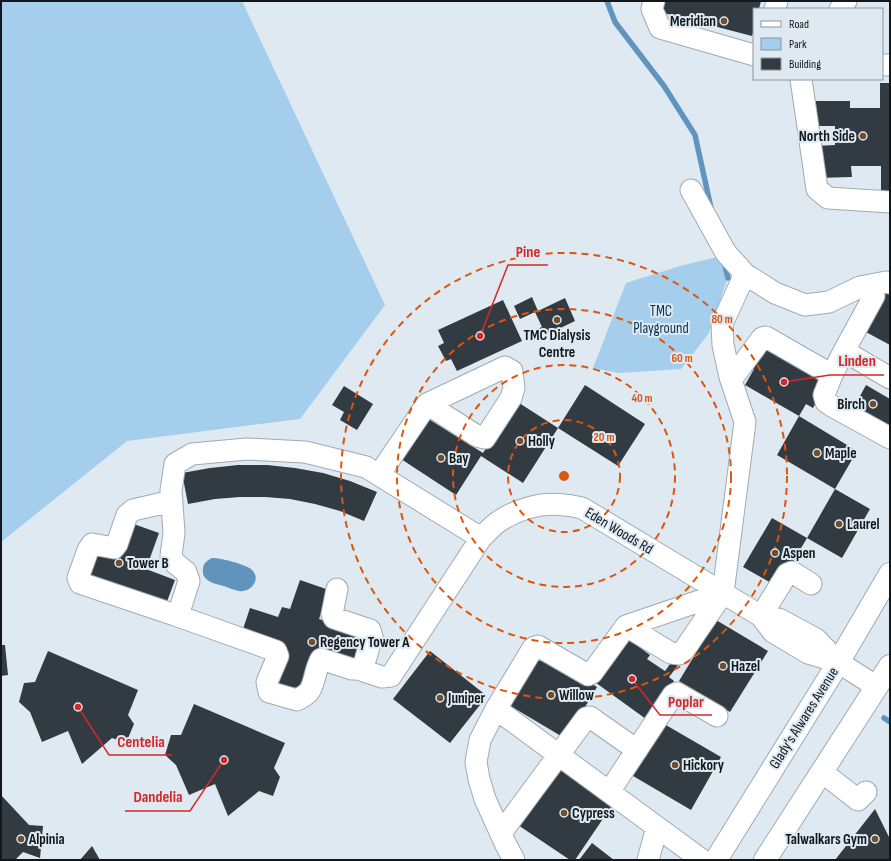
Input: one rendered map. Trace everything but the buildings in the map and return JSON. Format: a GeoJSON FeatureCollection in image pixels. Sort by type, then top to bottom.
{"type":"FeatureCollection","features":[{"type":"Feature","properties":{"kind":"main road","name":"Glady's Alwares Avenue"},"geometry":{"type":"LineString","coordinates":[[716,860],[838,662],[890,574]]}},
{"type":"Feature","properties":{"kind":"main road"},"geometry":{"type":"LineString","coordinates":[[765,860],[890,666]]}},
{"type":"Feature","properties":{"kind":"street"},"geometry":{"type":"LineString","coordinates":[[654,1],[652,9],[660,28],[753,55]]}},
{"type":"Feature","properties":{"kind":"street"},"geometry":{"type":"LineString","coordinates":[[801,80],[817,189],[828,198],[890,202]]}},
{"type":"Feature","properties":{"kind":"street"},"geometry":{"type":"LineString","coordinates":[[691,190],[726,253],[745,274],[775,293],[805,305],[829,302],[860,287],[886,282],[890,283]]}},
{"type":"Feature","properties":{"kind":"street"},"geometry":{"type":"LineString","coordinates":[[626,626],[671,653],[680,654],[723,593],[745,422],[731,380],[723,345],[722,324],[745,274]]}},
{"type":"Feature","properties":{"kind":"street"},"geometry":{"type":"LineString","coordinates":[[874,296],[844,351],[824,395],[826,402],[832,406],[890,438]]}},
{"type":"Feature","properties":{"kind":"street"},"geometry":{"type":"LineString","coordinates":[[731,380],[762,338],[766,337],[832,375]]}},
{"type":"Feature","properties":{"kind":"street"},"geometry":{"type":"LineString","coordinates":[[844,351],[890,378]]}},
{"type":"Feature","properties":{"kind":"street"},"geometry":{"type":"LineString","coordinates":[[379,476],[427,404]]}},
{"type":"Feature","properties":{"kind":"street"},"geometry":{"type":"LineString","coordinates":[[175,615],[180,609],[189,581],[186,572],[175,563],[171,556],[174,533],[172,490],[175,464],[192,454],[248,448],[305,452],[366,467],[481,538]]}},
{"type":"Feature","properties":{"kind":"street"},"geometry":{"type":"LineString","coordinates":[[172,502],[133,510],[127,515],[117,544],[114,548],[92,544],[88,550],[78,578],[80,583],[276,651],[278,656],[267,682],[269,692],[297,700],[305,696],[311,689],[318,664],[321,660],[352,669],[358,669],[364,664],[372,636],[370,630],[334,618],[332,614],[337,589]]}},
{"type":"Feature","properties":{"kind":"street","name":"Eden Woods Rd"},"geometry":{"type":"LineString","coordinates":[[358,669],[382,677],[391,676],[481,538],[494,525],[510,515],[527,508],[545,504],[564,504],[582,508],[761,616],[773,632],[796,646],[808,653],[838,662],[877,687]]}},
{"type":"Feature","properties":{"kind":"street"},"geometry":{"type":"LineString","coordinates":[[761,616],[787,574],[792,572],[811,584]]}},
{"type":"Feature","properties":{"kind":"street"},"geometry":{"type":"LineString","coordinates":[[514,860],[484,799],[476,762],[480,740],[496,709],[534,648],[538,646],[588,676],[592,673],[626,626],[723,593]]}},
{"type":"Feature","properties":{"kind":"street"},"geometry":{"type":"LineString","coordinates":[[609,792],[673,695],[677,693],[717,716]]}},
{"type":"Feature","properties":{"kind":"street"},"geometry":{"type":"LineString","coordinates":[[496,709],[702,860]]}},
{"type":"Feature","properties":{"kind":"street"},"geometry":{"type":"LineString","coordinates":[[501,833],[586,718],[590,717],[637,750]]}},
{"type":"Feature","properties":{"kind":"street"},"geometry":{"type":"LineString","coordinates":[[822,772],[858,800],[866,792]]}},
{"type":"Feature","properties":{"kind":"street"},"geometry":{"type":"LineString","coordinates":[[648,860],[657,827]]}},
{"type":"Feature","properties":{"kind":"green space"},"geometry":{"type":"Polygon","coordinates":[[[1,1],[242,1],[385,305],[300,419],[127,441],[1,542],[1,1]]]}},
{"type":"Feature","properties":{"kind":"green space","name":"TMC Playground"},"geometry":{"type":"Polygon","coordinates":[[[717,257],[728,277],[709,333],[681,369],[619,373],[593,368],[626,283],[680,266],[717,257]]]}},
{"type":"Feature","properties":{"kind":"shaded area"},"geometry":{"type":"Polygon","coordinates":[[[212,558],[243,565],[251,569],[256,577],[254,584],[248,590],[239,591],[209,581],[204,576],[203,567],[206,562],[212,558]]]}},
{"type":"Feature","properties":{"kind":"waterway"},"geometry":{"type":"LineString","coordinates":[[607,1],[615,22],[664,86],[695,135],[711,208]]}},
{"type":"Feature","properties":{"kind":"waterway"},"geometry":{"type":"LineString","coordinates":[[724,261],[728,278]]}},
{"type":"Feature","properties":{"kind":"waterway"},"geometry":{"type":"LineString","coordinates":[[884,718],[890,722]]}},
{"type":"Feature","properties":{"kind":"place","name":"Meridian"},"geometry":{"type":"Point","coordinates":[724,21]}},
{"type":"Feature","properties":{"kind":"place","name":"North Side"},"geometry":{"type":"Point","coordinates":[863,136]}},
{"type":"Feature","properties":{"kind":"place","name":"TMC Dialysis Centre"},"geometry":{"type":"Point","coordinates":[557,320]}},
{"type":"Feature","properties":{"kind":"place","name":"Pine"},"geometry":{"type":"Point","coordinates":[480,336]}},
{"type":"Feature","properties":{"kind":"place","name":"Linden"},"geometry":{"type":"Point","coordinates":[784,382]}},
{"type":"Feature","properties":{"kind":"place","name":"Birch"},"geometry":{"type":"Point","coordinates":[873,404]}},
{"type":"Feature","properties":{"kind":"place","name":"Holly"},"geometry":{"type":"Point","coordinates":[520,441]}},
{"type":"Feature","properties":{"kind":"place","name":"Maple"},"geometry":{"type":"Point","coordinates":[817,453]}},
{"type":"Feature","properties":{"kind":"place","name":"Bay"},"geometry":{"type":"Point","coordinates":[441,458]}},
{"type":"Feature","properties":{"kind":"place","name":"Laurel"},"geometry":{"type":"Point","coordinates":[839,524]}},
{"type":"Feature","properties":{"kind":"place","name":"Aspen"},"geometry":{"type":"Point","coordinates":[775,553]}},
{"type":"Feature","properties":{"kind":"place","name":"Tower B"},"geometry":{"type":"Point","coordinates":[119,563]}},
{"type":"Feature","properties":{"kind":"place","name":"Regency Tower A"},"geometry":{"type":"Point","coordinates":[312,642]}},
{"type":"Feature","properties":{"kind":"place","name":"Hazel"},"geometry":{"type":"Point","coordinates":[723,666]}},
{"type":"Feature","properties":{"kind":"place","name":"Poplar"},"geometry":{"type":"Point","coordinates":[632,679]}},
{"type":"Feature","properties":{"kind":"place","name":"Willow"},"geometry":{"type":"Point","coordinates":[551,695]}},
{"type":"Feature","properties":{"kind":"place","name":"Juniper"},"geometry":{"type":"Point","coordinates":[440,698]}},
{"type":"Feature","properties":{"kind":"place","name":"Centelia"},"geometry":{"type":"Point","coordinates":[78,707]}},
{"type":"Feature","properties":{"kind":"place","name":"Dandelia"},"geometry":{"type":"Point","coordinates":[224,760]}},
{"type":"Feature","properties":{"kind":"place","name":"Hickory"},"geometry":{"type":"Point","coordinates":[675,765]}},
{"type":"Feature","properties":{"kind":"place","name":"Cypress"},"geometry":{"type":"Point","coordinates":[564,813]}},
{"type":"Feature","properties":{"kind":"place","name":"Alpinia"},"geometry":{"type":"Point","coordinates":[21,839]}},
{"type":"Feature","properties":{"kind":"place","name":"Talwalkars Gym"},"geometry":{"type":"Point","coordinates":[875,839]}}]}
